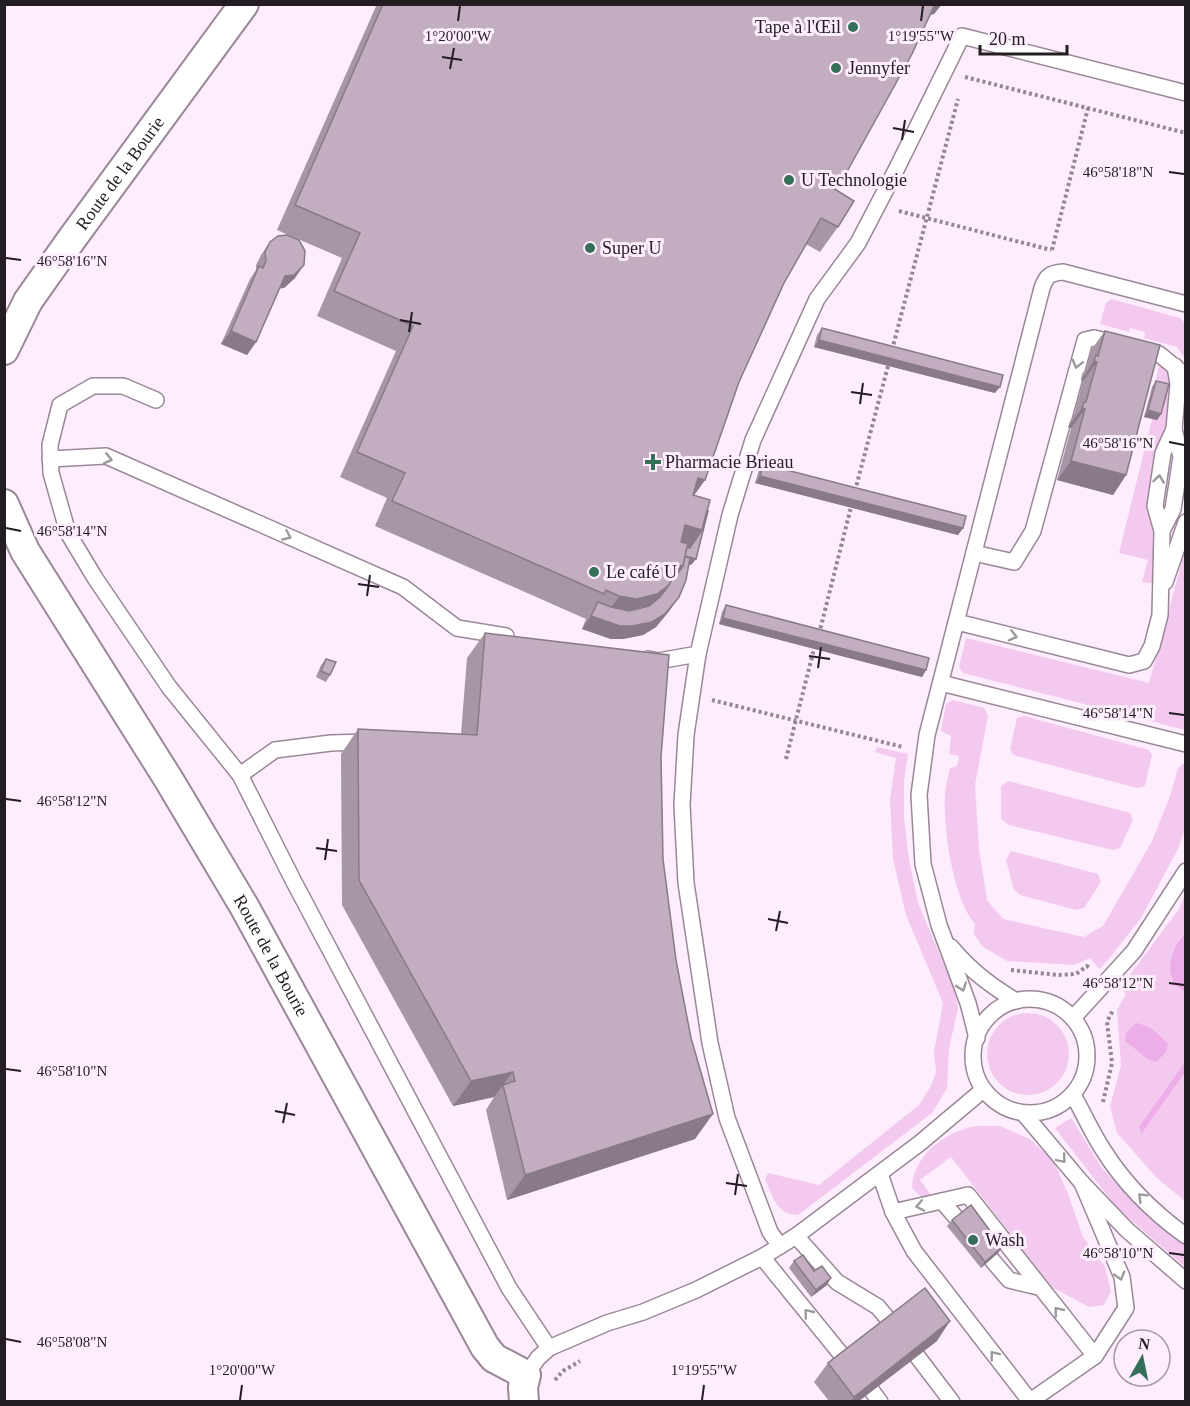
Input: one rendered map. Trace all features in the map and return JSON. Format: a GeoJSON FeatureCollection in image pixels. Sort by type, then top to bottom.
{"type":"FeatureCollection","features":[{"type":"Feature","properties":{"kind":"street","name":"Route de la Bourie"},"geometry":{"type":"LineString","coordinates":[[4,350],[28,301],[244,4]]}},
{"type":"Feature","properties":{"kind":"street","name":"Route de la Bourie"},"geometry":{"type":"LineString","coordinates":[[4,504],[25,551],[169,780],[244,906],[485,1347],[525,1388]]}},
{"type":"Feature","properties":{"kind":"lane"},"geometry":{"type":"LineString","coordinates":[[780,1246],[770,1232],[727,1118],[710,1043],[686,883],[682,805],[686,735],[698,654],[730,515],[753,440],[817,299],[858,243],[962,36],[1185,93]]}},
{"type":"Feature","properties":{"kind":"lane"},"geometry":{"type":"LineString","coordinates":[[977,1038],[923,864],[919,795],[924,751],[1046,278],[1052,273],[1063,272],[1185,304]]}},
{"type":"Feature","properties":{"kind":"lane"},"geometry":{"type":"LineString","coordinates":[[957,622],[1129,665],[1144,661],[1152,646],[1160,615],[1162,531],[1155,506],[1162,453],[1174,429],[1180,371],[1159,354],[1094,338],[1085,340],[1080,350],[1033,531],[1014,562],[974,553]]}},
{"type":"Feature","properties":{"kind":"lane"},"geometry":{"type":"LineString","coordinates":[[156,400],[123,386],[93,386],[60,405],[50,445],[50,459],[51,473],[68,533],[168,687],[240,775],[294,882],[509,1288],[549,1348]]}},
{"type":"Feature","properties":{"kind":"lane"},"geometry":{"type":"LineString","coordinates":[[50,459],[106,456],[403,587],[457,628],[525,640]]}},
{"type":"Feature","properties":{"kind":"lane"},"geometry":{"type":"LineString","coordinates":[[1160,596],[1185,522]]}},
{"type":"Feature","properties":{"kind":"lane"},"geometry":{"type":"LineString","coordinates":[[638,658],[658,661],[698,654]]}},
{"type":"Feature","properties":{"kind":"lane"},"geometry":{"type":"LineString","coordinates":[[941,683],[1185,744]]}},
{"type":"Feature","properties":{"kind":"lane"},"geometry":{"type":"LineString","coordinates":[[240,775],[275,750],[331,743],[386,742]]}},
{"type":"Feature","properties":{"kind":"lane"},"geometry":{"type":"LineString","coordinates":[[1073,1018],[1134,951],[1185,871]]}},
{"type":"Feature","properties":{"kind":"lane"},"geometry":{"type":"LineString","coordinates":[[944,937],[964,963],[986,983],[1016,1001]]}},
{"type":"Feature","properties":{"kind":"lane"},"geometry":{"type":"LineString","coordinates":[[1023,999],[1042,1000],[1058,1006],[1073,1018],[1081,1029],[1088,1055],[1085,1075],[1073,1095],[1057,1107],[1024,1114],[998,1104],[983,1090],[974,1069],[973,1049],[982,1024],[995,1010],[1023,999]]}},
{"type":"Feature","properties":{"kind":"lane"},"geometry":{"type":"LineString","coordinates":[[525,1388],[538,1358],[549,1348],[607,1323],[643,1312],[696,1290],[762,1257],[796,1236],[880,1174],[983,1090]]}},
{"type":"Feature","properties":{"kind":"lane"},"geometry":{"type":"LineString","coordinates":[[1073,1095],[1102,1149],[1133,1189],[1185,1236]]}},
{"type":"Feature","properties":{"kind":"lane"},"geometry":{"type":"LineString","coordinates":[[1024,1114],[1082,1183],[1127,1230],[1185,1281]]}},
{"type":"Feature","properties":{"kind":"lane"},"geometry":{"type":"LineString","coordinates":[[880,1174],[893,1212],[914,1251],[1030,1401],[1095,1356],[1126,1308],[1122,1277],[1082,1183]]}},
{"type":"Feature","properties":{"kind":"lane"},"geometry":{"type":"LineString","coordinates":[[893,1212],[968,1195],[1038,1287],[1095,1356]]}},
{"type":"Feature","properties":{"kind":"lane"},"geometry":{"type":"LineString","coordinates":[[942,1201],[1009,1280],[1038,1287]]}},
{"type":"Feature","properties":{"kind":"lane"},"geometry":{"type":"LineString","coordinates":[[796,1236],[837,1282],[879,1307],[891,1323]]}},
{"type":"Feature","properties":{"kind":"lane"},"geometry":{"type":"LineString","coordinates":[[762,1257],[845,1359]]}},
{"type":"Feature","properties":{"kind":"lane"},"geometry":{"type":"LineString","coordinates":[[917,1356],[952,1401]]}},
{"type":"Feature","properties":{"kind":"path"},"geometry":{"type":"LineString","coordinates":[[962,85],[964,76],[1185,133]]}},
{"type":"Feature","properties":{"kind":"path"},"geometry":{"type":"LineString","coordinates":[[891,354],[959,94]]}},
{"type":"Feature","properties":{"kind":"path"},"geometry":{"type":"LineString","coordinates":[[878,204],[927,219],[1052,250],[1088,108]]}},
{"type":"Feature","properties":{"kind":"path"},"geometry":{"type":"LineString","coordinates":[[854,495],[888,366]]}},
{"type":"Feature","properties":{"kind":"path"},"geometry":{"type":"LineString","coordinates":[[818,637],[851,507]]}},
{"type":"Feature","properties":{"kind":"path"},"geometry":{"type":"LineString","coordinates":[[786,759],[814,649]]}},
{"type":"Feature","properties":{"kind":"path"},"geometry":{"type":"LineString","coordinates":[[691,700],[702,697],[924,751]]}},
{"type":"Feature","properties":{"kind":"path"},"geometry":{"type":"LineString","coordinates":[[1003,969],[1058,975],[1076,974],[1087,966],[1119,997],[1107,1022],[1112,1063],[1102,1106]]}},
{"type":"Feature","properties":{"kind":"path"},"geometry":{"type":"LineString","coordinates":[[552,1386],[563,1371],[582,1360]]}},
{"type":"Feature","properties":{"kind":"shaded area"},"geometry":{"type":"Polygon","coordinates":[[[1111,299],[1180,318],[1185,323],[1185,359],[1177,347],[1144,338],[1145,332],[1130,328],[1129,332],[1100,324],[1106,303],[1111,299]]]}},
{"type":"Feature","properties":{"kind":"shaded area"},"geometry":{"type":"Polygon","coordinates":[[[1159,366],[1168,371],[1173,385],[1168,430],[1158,448],[1147,510],[1154,537],[1153,583],[1142,582],[1148,560],[1119,553],[1152,419],[1154,388],[1159,366]]]}},
{"type":"Feature","properties":{"kind":"shaded area"},"geometry":{"type":"Polygon","coordinates":[[[1185,550],[1185,730],[963,673],[959,667],[966,638],[1149,683],[1185,550]]]}},
{"type":"Feature","properties":{"kind":"shaded area"},"geometry":{"type":"Polygon","coordinates":[[[953,700],[984,708],[988,716],[975,785],[979,849],[987,900],[1003,919],[1084,937],[1103,926],[1152,841],[1170,796],[1178,768],[1185,762],[1185,828],[1178,849],[1141,918],[1099,969],[1090,958],[1074,965],[1007,961],[983,947],[974,934],[975,924],[967,913],[955,881],[946,826],[946,785],[950,768],[957,766],[959,756],[949,754],[951,736],[941,731],[946,704],[953,700]]]}},
{"type":"Feature","properties":{"kind":"shaded area"},"geometry":{"type":"Polygon","coordinates":[[[1024,716],[1149,750],[1152,755],[1145,786],[1137,788],[1013,755],[1010,748],[1017,718],[1024,716]]]}},
{"type":"Feature","properties":{"kind":"shaded area"},"geometry":{"type":"Polygon","coordinates":[[[877,747],[908,754],[904,781],[904,817],[909,860],[918,903],[955,991],[958,1008],[949,1049],[947,1088],[932,1113],[798,1215],[790,1214],[784,1212],[776,1204],[765,1180],[768,1173],[819,1185],[919,1105],[931,1086],[936,1072],[934,1052],[943,1003],[906,915],[893,859],[890,800],[896,758],[875,752],[877,747]]]}},
{"type":"Feature","properties":{"kind":"shaded area"},"geometry":{"type":"Polygon","coordinates":[[[1008,781],[1130,813],[1133,820],[1120,848],[1113,850],[1009,825],[1001,819],[1001,786],[1008,781]]]}},
{"type":"Feature","properties":{"kind":"shaded area"},"geometry":{"type":"Polygon","coordinates":[[[1011,851],[1098,874],[1101,882],[1084,908],[1076,910],[1020,895],[1014,890],[1006,860],[1011,851]]]}},
{"type":"Feature","properties":{"kind":"shaded area"},"geometry":{"type":"Polygon","coordinates":[[[1185,894],[1185,932],[1180,938],[1179,988],[1185,992],[1185,1201],[1157,1178],[1117,1133],[1110,1106],[1121,1066],[1117,1010],[1126,994],[1120,988],[1179,909],[1185,894]]]}},
{"type":"Feature","properties":{"kind":"shaded area"},"geometry":{"type":"Polygon","coordinates":[[[1185,932],[1185,992],[1177,986],[1173,979],[1170,964],[1175,947],[1185,932]]]}},
{"type":"Feature","properties":{"kind":"shaded area"},"geometry":{"type":"Polygon","coordinates":[[[1028,1013],[1044,1016],[1057,1025],[1066,1038],[1069,1054],[1066,1070],[1057,1083],[1044,1092],[1028,1095],[1012,1092],[999,1083],[990,1070],[987,1054],[990,1038],[999,1025],[1012,1016],[1028,1013]]]}},
{"type":"Feature","properties":{"kind":"shaded area"},"geometry":{"type":"Polygon","coordinates":[[[1136,1023],[1154,1031],[1168,1045],[1166,1052],[1156,1062],[1149,1060],[1125,1041],[1126,1033],[1136,1023]]]}},
{"type":"Feature","properties":{"kind":"shaded area"},"geometry":{"type":"Polygon","coordinates":[[[1185,1062],[1185,1072],[1142,1133],[1139,1127],[1185,1062]]]}},
{"type":"Feature","properties":{"kind":"shaded area"},"geometry":{"type":"Polygon","coordinates":[[[1071,1118],[1102,1168],[1147,1216],[1185,1245],[1185,1267],[1117,1208],[1055,1128],[1071,1118]]]}},
{"type":"Feature","properties":{"kind":"shaded area"},"geometry":{"type":"Polygon","coordinates":[[[1000,1126],[1030,1139],[1054,1162],[1083,1237],[1105,1267],[1111,1291],[1104,1305],[1089,1307],[1052,1287],[951,1157],[920,1180],[931,1195],[921,1197],[912,1188],[923,1157],[940,1141],[971,1127],[1000,1126]]]}},
{"type":"Feature","properties":{"kind":"building"},"geometry":{"type":"Polygon","coordinates":[[[383,4],[935,4],[912,54],[844,177],[833,188],[854,201],[838,227],[821,218],[784,283],[739,382],[705,480],[698,478],[693,495],[710,500],[702,530],[685,525],[681,542],[688,544],[683,566],[679,565],[669,585],[657,594],[637,599],[619,596],[606,590],[604,594],[392,501],[405,473],[357,452],[413,326],[334,291],[360,233],[295,205],[383,4]]]}},
{"type":"Feature","properties":{"kind":"building"},"geometry":{"type":"Polygon","coordinates":[[[287,235],[299,240],[305,251],[304,265],[294,275],[285,276],[256,342],[231,331],[259,266],[263,268],[266,261],[265,252],[270,242],[278,236],[287,235]]]}},
{"type":"Feature","properties":{"kind":"building"},"geometry":{"type":"Polygon","coordinates":[[[822,328],[1003,375],[1000,387],[819,340],[822,328]]]}},
{"type":"Feature","properties":{"kind":"building"},"geometry":{"type":"Polygon","coordinates":[[[1105,331],[1160,345],[1126,475],[1071,461],[1085,409],[1082,408],[1086,402],[1097,362],[1094,361],[1096,355],[1098,356],[1105,331]]]}},
{"type":"Feature","properties":{"kind":"building"},"geometry":{"type":"Polygon","coordinates":[[[1156,381],[1169,384],[1161,414],[1148,410],[1156,381]]]}},
{"type":"Feature","properties":{"kind":"building"},"geometry":{"type":"Polygon","coordinates":[[[763,464],[966,516],[963,528],[760,476],[763,464]]]}},
{"type":"Feature","properties":{"kind":"building"},"geometry":{"type":"Polygon","coordinates":[[[707,511],[696,559],[685,556],[687,547],[690,548],[702,530],[707,511]]]}},
{"type":"Feature","properties":{"kind":"building"},"geometry":{"type":"Polygon","coordinates":[[[685,557],[690,558],[686,580],[679,597],[665,614],[652,622],[632,626],[620,626],[591,616],[598,602],[629,611],[649,606],[660,597],[673,577],[675,578],[683,566],[685,557]]]}},
{"type":"Feature","properties":{"kind":"building"},"geometry":{"type":"Polygon","coordinates":[[[726,605],[929,658],[926,670],[723,618],[726,605]]]}},
{"type":"Feature","properties":{"kind":"building"},"geometry":{"type":"Polygon","coordinates":[[[485,633],[669,655],[661,757],[663,859],[676,960],[691,1038],[713,1114],[525,1175],[503,1085],[515,1081],[513,1072],[471,1081],[359,880],[358,729],[477,735],[485,633]]]}},
{"type":"Feature","properties":{"kind":"building"},"geometry":{"type":"Polygon","coordinates":[[[326,659],[336,662],[330,675],[321,671],[326,659]]]}},
{"type":"Feature","properties":{"kind":"building","name":"Wash"},"geometry":{"type":"Polygon","coordinates":[[[971,1205],[1002,1247],[985,1262],[952,1220],[971,1205]]]}},
{"type":"Feature","properties":{"kind":"building"},"geometry":{"type":"Polygon","coordinates":[[[803,1255],[814,1271],[822,1266],[831,1278],[816,1290],[794,1261],[803,1255]]]}},
{"type":"Feature","properties":{"kind":"building"},"geometry":{"type":"Polygon","coordinates":[[[925,1288],[950,1321],[854,1397],[828,1363],[925,1288]]]}},
{"type":"Feature","properties":{"kind":"place","name":"Tape à l'Œil"},"geometry":{"type":"Point","coordinates":[853,27]}},
{"type":"Feature","properties":{"kind":"place","name":"Jennyfer"},"geometry":{"type":"Point","coordinates":[836,68]}},
{"type":"Feature","properties":{"kind":"place","name":"U Technologie"},"geometry":{"type":"Point","coordinates":[789,180]}},
{"type":"Feature","properties":{"kind":"place","name":"Super U"},"geometry":{"type":"Point","coordinates":[590,248]}},
{"type":"Feature","properties":{"kind":"place","name":"Pharmacie Brieau"},"geometry":{"type":"Point","coordinates":[653,462]}},
{"type":"Feature","properties":{"kind":"place","name":"Le café U"},"geometry":{"type":"Point","coordinates":[594,572]}},
{"type":"Feature","properties":{"kind":"place","name":"Wash"},"geometry":{"type":"Point","coordinates":[973,1240]}}]}
